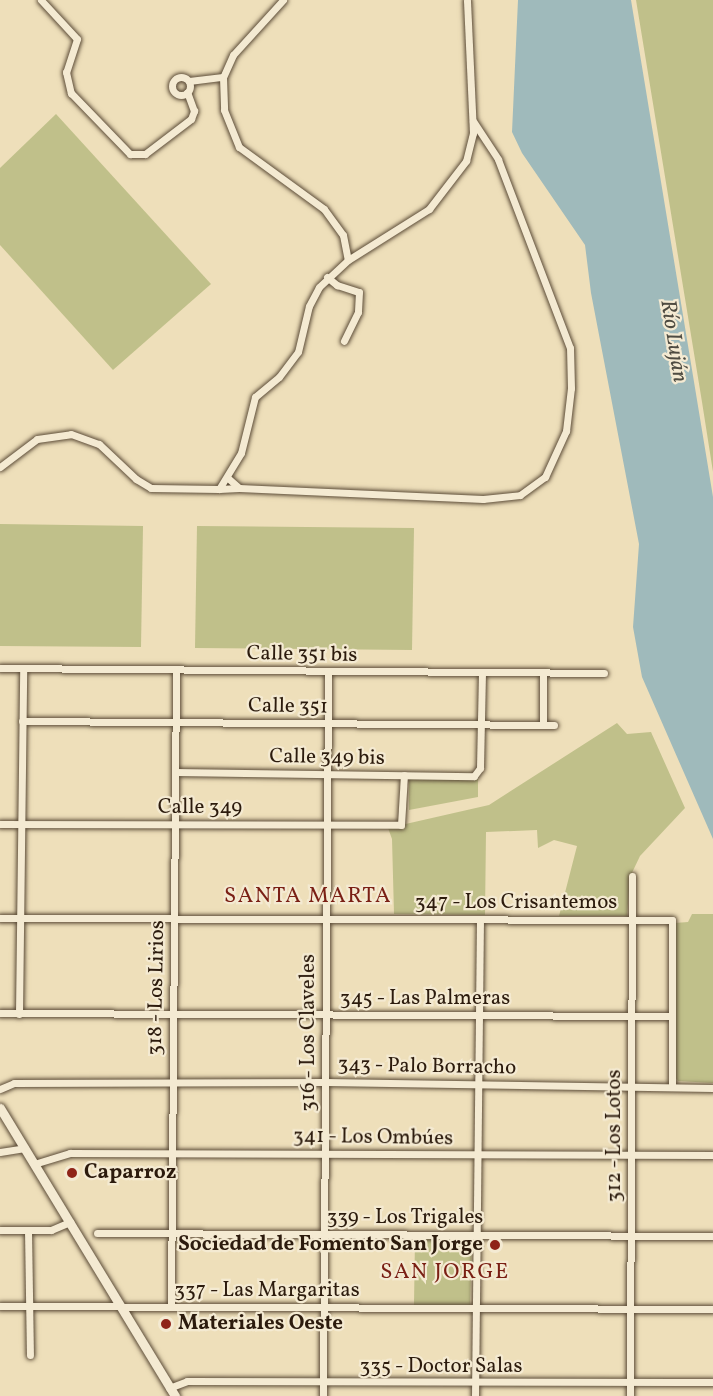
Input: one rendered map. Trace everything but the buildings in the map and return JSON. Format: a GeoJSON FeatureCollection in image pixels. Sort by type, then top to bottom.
{"type":"FeatureCollection","features":[{"type":"Feature","properties":{"kind":"main road"},"geometry":{"type":"LineString","coordinates":[[0,1108],[172,1392]]}},
{"type":"Feature","properties":{"kind":"street"},"geometry":{"type":"LineString","coordinates":[[41,0],[77,39],[66,72],[71,93],[130,154],[145,154],[191,119],[194,111],[188,92],[189,81]]}},
{"type":"Feature","properties":{"kind":"street"},"geometry":{"type":"LineString","coordinates":[[283,0],[242,42],[223,77],[224,110],[239,147],[324,208],[343,235],[348,260]]}},
{"type":"Feature","properties":{"kind":"street"},"geometry":{"type":"LineString","coordinates":[[219,489],[229,479],[246,439],[255,398],[279,377],[298,352],[313,296],[327,277],[348,260],[417,218],[446,191],[466,161],[472,121],[467,0]]}},
{"type":"Feature","properties":{"kind":"street"},"geometry":{"type":"LineString","coordinates":[[188,92],[180,95],[172,87],[178,78],[189,81],[223,77]]}},
{"type":"Feature","properties":{"kind":"street"},"geometry":{"type":"LineString","coordinates":[[0,467],[37,438],[71,434],[99,444],[136,479],[151,488],[239,488],[506,498],[532,488],[554,462],[568,417],[570,348],[498,159],[472,121]]}},
{"type":"Feature","properties":{"kind":"street"},"geometry":{"type":"LineString","coordinates":[[327,277],[337,285],[359,292],[358,312],[344,341]]}},
{"type":"Feature","properties":{"kind":"street"},"geometry":{"type":"LineString","coordinates":[[229,479],[239,488]]}},
{"type":"Feature","properties":{"kind":"street","name":"Calle 351 bis"},"geometry":{"type":"LineString","coordinates":[[0,668],[604,674]]}},
{"type":"Feature","properties":{"kind":"street"},"geometry":{"type":"LineString","coordinates":[[19,1014],[23,668]]}},
{"type":"Feature","properties":{"kind":"street","name":"318 - Los Lirios"},"geometry":{"type":"LineString","coordinates":[[171,1306],[176,670]]}},
{"type":"Feature","properties":{"kind":"street","name":"316 - Los Claveles"},"geometry":{"type":"LineString","coordinates":[[323,1396],[328,671]]}},
{"type":"Feature","properties":{"kind":"street"},"geometry":{"type":"LineString","coordinates":[[481,725],[482,674]]}},
{"type":"Feature","properties":{"kind":"street"},"geometry":{"type":"LineString","coordinates":[[543,674],[543,725]]}},
{"type":"Feature","properties":{"kind":"street","name":"Calle 351"},"geometry":{"type":"LineString","coordinates":[[22,721],[554,725]]}},
{"type":"Feature","properties":{"kind":"street","name":"Calle 349 bis"},"geometry":{"type":"LineString","coordinates":[[175,772],[478,774],[481,725]]}},
{"type":"Feature","properties":{"kind":"street","name":"Calle 349"},"geometry":{"type":"LineString","coordinates":[[0,824],[401,825],[404,775]]}},
{"type":"Feature","properties":{"kind":"street","name":"312 - Los Lotos"},"geometry":{"type":"LineString","coordinates":[[630,1396],[632,876]]}},
{"type":"Feature","properties":{"kind":"street","name":"347 - Los Crisantemos"},"geometry":{"type":"LineString","coordinates":[[0,918],[672,920],[671,1016]]}},
{"type":"Feature","properties":{"kind":"street"},"geometry":{"type":"LineString","coordinates":[[475,1396],[480,920]]}},
{"type":"Feature","properties":{"kind":"street","name":"345 - Las Palmeras"},"geometry":{"type":"LineString","coordinates":[[0,1013],[671,1016]]}},
{"type":"Feature","properties":{"kind":"street"},"geometry":{"type":"LineString","coordinates":[[671,1016],[672,1086]]}},
{"type":"Feature","properties":{"kind":"street","name":"343 - Palo Borracho"},"geometry":{"type":"LineString","coordinates":[[0,1089],[14,1083],[712,1087]]}},
{"type":"Feature","properties":{"kind":"street"},"geometry":{"type":"LineString","coordinates":[[0,1152],[25,1148]]}},
{"type":"Feature","properties":{"kind":"street","name":"341 - Los Ombúes"},"geometry":{"type":"LineString","coordinates":[[34,1164],[64,1153],[713,1155]]}},
{"type":"Feature","properties":{"kind":"street"},"geometry":{"type":"LineString","coordinates":[[0,1230],[51,1230],[70,1222]]}},
{"type":"Feature","properties":{"kind":"street"},"geometry":{"type":"LineString","coordinates":[[28,1230],[30,1355]]}},
{"type":"Feature","properties":{"kind":"street","name":"339 - Los Trigales"},"geometry":{"type":"LineString","coordinates":[[97,1233],[713,1236]]}},
{"type":"Feature","properties":{"kind":"street","name":"337 - Las Margaritas"},"geometry":{"type":"LineString","coordinates":[[0,1306],[713,1309]]}},
{"type":"Feature","properties":{"kind":"street","name":"335 - Doctor Salas"},"geometry":{"type":"LineString","coordinates":[[172,1392],[187,1381],[475,1384],[713,1382]]}},
{"type":"Feature","properties":{"kind":"green space"},"geometry":{"type":"Polygon","coordinates":[[[636,0],[713,0],[713,472],[702,402],[636,0]]]}},
{"type":"Feature","properties":{"kind":"green space"},"geometry":{"type":"Polygon","coordinates":[[[56,114],[211,284],[113,370],[0,245],[0,168],[56,114]]]}},
{"type":"Feature","properties":{"kind":"green space"},"geometry":{"type":"Polygon","coordinates":[[[0,524],[143,526],[141,647],[0,646],[0,524]]]}},
{"type":"Feature","properties":{"kind":"green space"},"geometry":{"type":"Polygon","coordinates":[[[197,526],[414,528],[412,650],[195,648],[197,526]]]}},
{"type":"Feature","properties":{"kind":"green space"},"geometry":{"type":"Polygon","coordinates":[[[617,723],[627,734],[651,732],[685,808],[640,856],[630,877],[627,916],[559,916],[577,846],[554,840],[538,848],[537,830],[486,832],[485,915],[394,914],[392,839],[388,828],[489,805],[617,723]]]}},
{"type":"Feature","properties":{"kind":"green space"},"geometry":{"type":"Polygon","coordinates":[[[409,778],[478,778],[478,797],[409,810],[409,778]]]}},
{"type":"Feature","properties":{"kind":"green space"},"geometry":{"type":"Polygon","coordinates":[[[692,914],[713,914],[713,1083],[678,1081],[674,1076],[675,923],[688,922],[692,914]]]}},
{"type":"Feature","properties":{"kind":"green space","name":"SAN JORGE"},"geometry":{"type":"Polygon","coordinates":[[[415,1239],[472,1239],[470,1305],[414,1305],[415,1239]]]}},
{"type":"Feature","properties":{"kind":"water","name":"Río Luján"},"geometry":{"type":"Polygon","coordinates":[[[518,0],[631,0],[713,497],[713,839],[642,677],[633,627],[639,544],[591,293],[585,245],[522,153],[512,132],[518,0]]]}},
{"type":"Feature","properties":{"kind":"place","name":"Caparroz"},"geometry":{"type":"Point","coordinates":[72,1173]}},
{"type":"Feature","properties":{"kind":"place","name":"Sociedad de Fomento San Jorge"},"geometry":{"type":"Point","coordinates":[495,1245]}},
{"type":"Feature","properties":{"kind":"place","name":"Materiales Oeste"},"geometry":{"type":"Point","coordinates":[166,1324]}},
{"type":"Feature","properties":{"kind":"district","name":"SANTA MARTA"},"geometry":{"type":"Point","coordinates":[308,897]}},
{"type":"Feature","properties":{"kind":"district","name":"SAN JORGE"},"geometry":{"type":"Point","coordinates":[445,1273]}}]}
